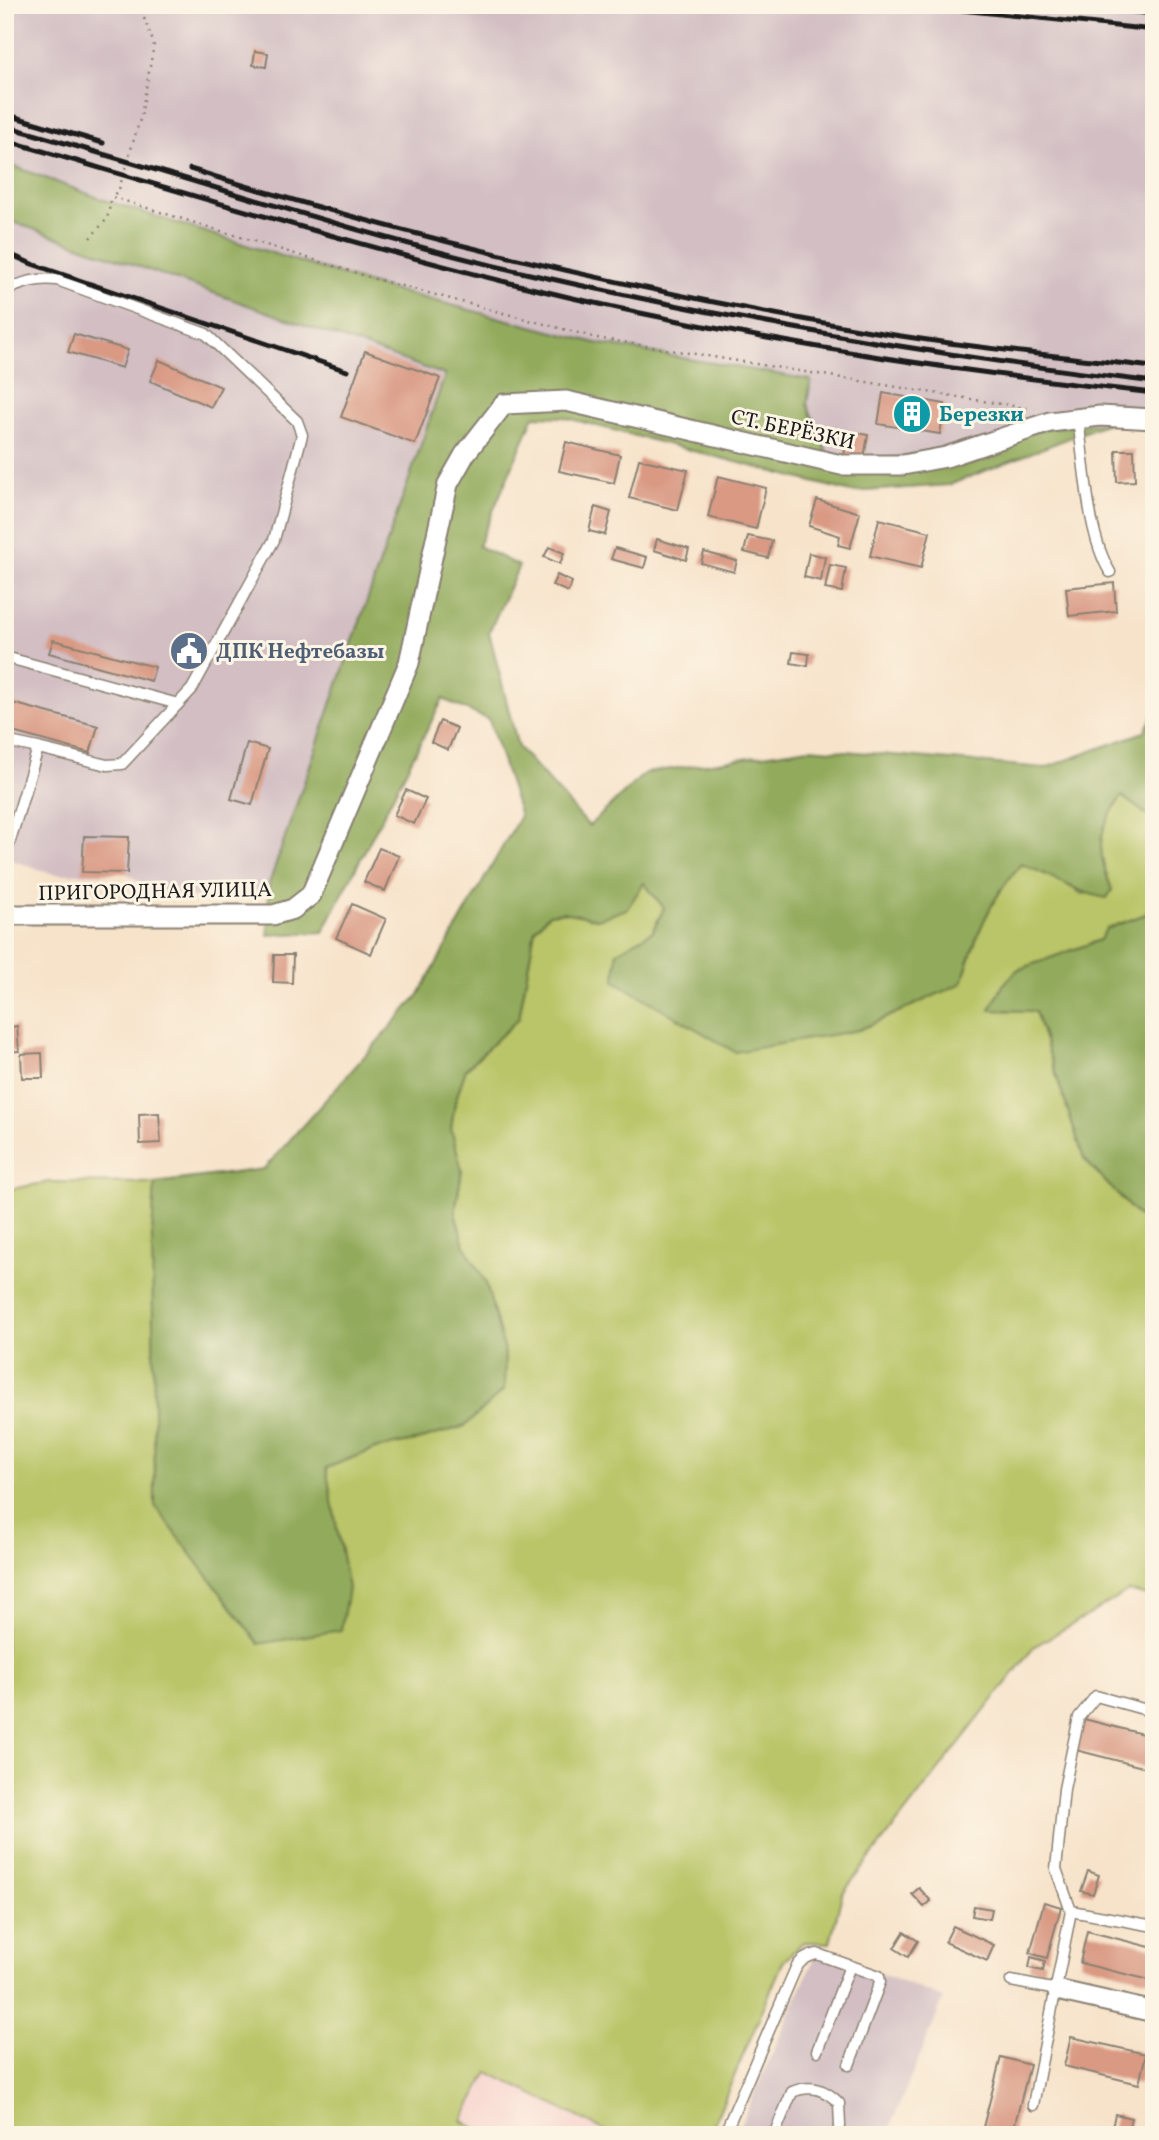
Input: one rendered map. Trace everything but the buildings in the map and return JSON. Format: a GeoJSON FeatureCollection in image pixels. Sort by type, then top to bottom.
{"type":"FeatureCollection","features":[{"type":"Feature","properties":{"kind":"street","name":"СТ. БЕРЁЗКИ"},"geometry":{"type":"LineString","coordinates":[[504,404],[566,401],[841,465],[868,467],[946,457],[1050,422],[1100,416],[1154,419]]}},
{"type":"Feature","properties":{"kind":"street","name":"ПРИГОРОДНАЯ УЛИЦА"},"geometry":{"type":"LineString","coordinates":[[5,915],[273,915],[293,909],[311,895],[410,663],[449,484],[465,454],[504,404]]}},
{"type":"Feature","properties":{"kind":"street"},"geometry":{"type":"LineString","coordinates":[[1057,1990],[1154,2012]]}},
{"type":"Feature","properties":{"kind":"lane"},"geometry":{"type":"LineString","coordinates":[[5,291],[22,282],[57,280],[206,334],[301,427],[302,435],[274,540],[192,689],[122,764],[107,765],[5,741]]}},
{"type":"Feature","properties":{"kind":"lane"},"geometry":{"type":"LineString","coordinates":[[1078,420],[1094,525],[1103,560],[1110,572]]}},
{"type":"Feature","properties":{"kind":"lane"},"geometry":{"type":"LineString","coordinates":[[5,657],[178,704]]}},
{"type":"Feature","properties":{"kind":"lane"},"geometry":{"type":"LineString","coordinates":[[5,858],[38,748]]}},
{"type":"Feature","properties":{"kind":"lane"},"geometry":{"type":"LineString","coordinates":[[1033,2105],[1071,1910],[1056,1869],[1065,1790],[1079,1717],[1096,1696],[1154,1712]]}},
{"type":"Feature","properties":{"kind":"lane"},"geometry":{"type":"LineString","coordinates":[[1071,1910],[1154,1926]]}},
{"type":"Feature","properties":{"kind":"lane"},"geometry":{"type":"LineString","coordinates":[[724,2135],[800,1961],[817,1954],[879,1976],[880,1982],[849,2065]]}},
{"type":"Feature","properties":{"kind":"lane"},"geometry":{"type":"LineString","coordinates":[[817,2051],[850,1966]]}},
{"type":"Feature","properties":{"kind":"lane"},"geometry":{"type":"LineString","coordinates":[[1011,1981],[1057,1990]]}},
{"type":"Feature","properties":{"kind":"lane"},"geometry":{"type":"LineString","coordinates":[[774,2135],[792,2092],[809,2087],[820,2089],[839,2103],[839,2126],[836,2135]]}},
{"type":"Feature","properties":{"kind":"path"},"geometry":{"type":"LineString","coordinates":[[90,238],[107,219],[112,197],[119,189],[149,84],[154,44],[139,5]]}},
{"type":"Feature","properties":{"kind":"path"},"geometry":{"type":"LineString","coordinates":[[112,197],[372,278],[597,338],[1032,409]]}},
{"type":"Feature","properties":{"kind":"shaded area"},"geometry":{"type":"Polygon","coordinates":[[[5,5],[1154,5],[1154,425],[1110,422],[834,470],[807,404],[811,380],[596,343],[370,284],[110,202],[5,163],[5,5]]]}},
{"type":"Feature","properties":{"kind":"shaded area"},"geometry":{"type":"Polygon","coordinates":[[[5,219],[446,375],[269,884],[245,899],[158,896],[127,873],[54,874],[5,858],[5,219]]]}},
{"type":"Feature","properties":{"kind":"shaded area"},"geometry":{"type":"Polygon","coordinates":[[[818,1950],[944,1998],[887,2135],[736,2135],[818,1950]]]}},
{"type":"Feature","properties":{"kind":"shaded area"},"geometry":{"type":"Polygon","coordinates":[[[488,2072],[611,2131],[614,2135],[488,2135],[462,2122],[488,2072]]]}},
{"type":"Feature","properties":{"kind":"green space"},"geometry":{"type":"Polygon","coordinates":[[[5,163],[110,202],[370,284],[596,343],[811,380],[807,404],[834,470],[1051,428],[1110,422],[949,485],[851,492],[563,417],[534,416],[478,546],[519,566],[489,632],[518,747],[589,826],[645,773],[809,748],[1045,768],[1144,732],[1154,714],[1154,820],[1122,796],[1113,809],[1101,841],[1103,863],[1112,890],[1107,898],[1074,888],[1021,864],[984,920],[962,983],[859,1030],[735,1052],[615,981],[617,952],[653,931],[664,908],[644,883],[627,909],[598,919],[564,912],[549,914],[535,929],[519,1018],[466,1069],[455,1102],[451,1129],[462,1170],[455,1212],[464,1245],[486,1283],[505,1353],[504,1390],[465,1426],[415,1441],[378,1448],[326,1468],[348,1588],[341,1630],[259,1644],[155,1506],[152,1236],[155,1183],[264,1169],[418,996],[520,816],[489,720],[443,699],[323,932],[268,935],[269,884],[445,375],[5,219],[5,163]]]}},
{"type":"Feature","properties":{"kind":"green space"},"geometry":{"type":"Polygon","coordinates":[[[1121,796],[1154,820],[1154,911],[1106,929],[1100,940],[1017,970],[991,1010],[1035,1011],[1084,1159],[1154,1233],[1154,1598],[1129,1591],[1035,1646],[842,1894],[830,1943],[803,1942],[783,1962],[709,2135],[614,2135],[488,2072],[462,2121],[488,2135],[19,2135],[5,2128],[5,1190],[50,1182],[155,1183],[152,1236],[334,1516],[326,1468],[378,1448],[415,1441],[465,1426],[486,1283],[464,1245],[455,1212],[462,1170],[451,1129],[455,1102],[466,1069],[519,1018],[535,929],[549,914],[564,912],[598,919],[644,883],[664,908],[653,931],[617,953],[962,983],[984,920],[1021,864],[1051,875],[1082,894],[1112,890],[1103,863],[1101,841],[1107,821],[1121,796]]]}},
{"type":"Feature","properties":{"kind":"green space"},"geometry":{"type":"Polygon","coordinates":[[[1154,911],[1154,1233],[1084,1159],[1035,1011],[990,1010],[1003,985],[1017,970],[1100,940],[1106,929],[1154,911]]]}},
{"type":"Feature","properties":{"kind":"railway"},"geometry":{"type":"LineString","coordinates":[[913,5],[1154,30]]}},
{"type":"Feature","properties":{"kind":"railway"},"geometry":{"type":"LineString","coordinates":[[1068,5],[1154,14]]}},
{"type":"Feature","properties":{"kind":"railway"},"geometry":{"type":"LineString","coordinates":[[5,114],[103,143]]}},
{"type":"Feature","properties":{"kind":"railway"},"geometry":{"type":"LineString","coordinates":[[5,126],[385,237],[592,288],[832,335],[1154,382]]}},
{"type":"Feature","properties":{"kind":"railway"},"geometry":{"type":"LineString","coordinates":[[5,140],[380,249],[586,301],[828,349],[1154,393]]}},
{"type":"Feature","properties":{"kind":"railway"},"geometry":{"type":"LineString","coordinates":[[190,169],[442,240],[698,299],[905,337],[1154,367]]}},
{"type":"Feature","properties":{"kind":"railway"},"geometry":{"type":"LineString","coordinates":[[5,252],[32,264],[347,371]]}},
{"type":"Feature","properties":{"kind":"place","name":"Березки"},"geometry":{"type":"Point","coordinates":[912,414]}},
{"type":"Feature","properties":{"kind":"place","name":"ДПК Нефтебазы"},"geometry":{"type":"Point","coordinates":[189,651]}}]}
